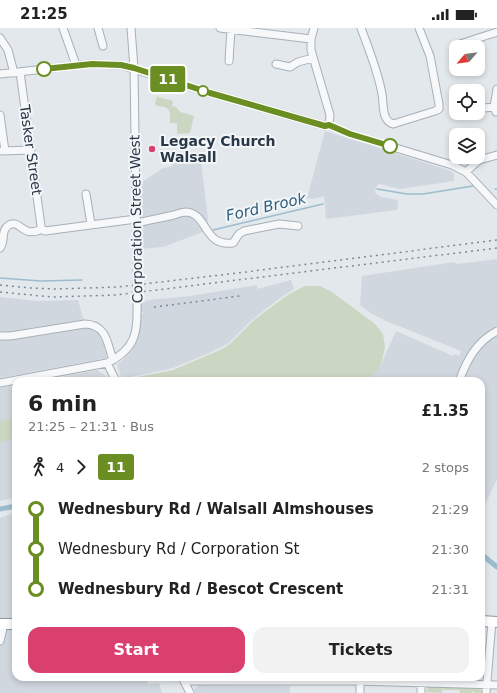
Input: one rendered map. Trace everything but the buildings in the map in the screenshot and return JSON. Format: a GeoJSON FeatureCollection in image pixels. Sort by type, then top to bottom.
{"type":"FeatureCollection","features":[{"type":"Feature","properties":{"kind":"highway"},"geometry":{"type":"LineString","coordinates":[[485,621],[495,622]]}},
{"type":"Feature","properties":{"kind":"street"},"geometry":{"type":"LineString","coordinates":[[63,28],[76,65]]}},
{"type":"Feature","properties":{"kind":"street"},"geometry":{"type":"LineString","coordinates":[[98,28],[103,37],[103,46]]}},
{"type":"Feature","properties":{"kind":"street","name":"Corporation Street West"},"geometry":{"type":"LineString","coordinates":[[110,362],[125,352],[132,343],[137,315],[134,68],[131,28]]}},
{"type":"Feature","properties":{"kind":"street"},"geometry":{"type":"LineString","coordinates":[[220,28],[311,40]]}},
{"type":"Feature","properties":{"kind":"street"},"geometry":{"type":"LineString","coordinates":[[314,28],[311,40],[313,58],[330,115],[329,125]]}},
{"type":"Feature","properties":{"kind":"street"},"geometry":{"type":"LineString","coordinates":[[361,28],[377,71],[383,95],[386,119],[388,122],[393,124],[439,109],[430,56],[419,28]]}},
{"type":"Feature","properties":{"kind":"street"},"geometry":{"type":"LineString","coordinates":[[229,60],[231,29]]}},
{"type":"Feature","properties":{"kind":"street"},"geometry":{"type":"LineString","coordinates":[[472,40],[497,32]]}},
{"type":"Feature","properties":{"kind":"street","name":"Tasker Street"},"geometry":{"type":"LineString","coordinates":[[0,38],[8,50],[17,72],[31,150],[40,226],[42,229]]}},
{"type":"Feature","properties":{"kind":"street"},"geometry":{"type":"LineString","coordinates":[[276,64],[290,67],[298,62],[313,58]]}},
{"type":"Feature","properties":{"kind":"street"},"geometry":{"type":"LineString","coordinates":[[0,74],[76,65],[109,64],[134,68],[210,93],[325,126],[329,125],[350,134],[452,165],[466,172],[497,205]]}},
{"type":"Feature","properties":{"kind":"street"},"geometry":{"type":"LineString","coordinates":[[485,108],[495,110],[497,89]]}},
{"type":"Feature","properties":{"kind":"street"},"geometry":{"type":"LineString","coordinates":[[0,118],[2,151],[31,150]]}},
{"type":"Feature","properties":{"kind":"street"},"geometry":{"type":"LineString","coordinates":[[466,172],[479,160],[497,155]]}},
{"type":"Feature","properties":{"kind":"street"},"geometry":{"type":"LineString","coordinates":[[86,194],[91,224]]}},
{"type":"Feature","properties":{"kind":"street"},"geometry":{"type":"LineString","coordinates":[[0,248],[3,244],[2,233],[9,225],[17,225],[27,232],[34,232],[42,229],[45,231],[91,224],[136,221],[186,212],[198,218],[209,234],[218,241],[227,244],[233,243],[244,231],[279,224],[298,226]]}},
{"type":"Feature","properties":{"kind":"street"},"geometry":{"type":"LineString","coordinates":[[0,336],[10,336],[85,324],[97,326],[102,329],[115,377]]}},
{"type":"Feature","properties":{"kind":"street"},"geometry":{"type":"LineString","coordinates":[[461,377],[466,363],[475,348],[489,335],[497,331]]}},
{"type":"Feature","properties":{"kind":"street"},"geometry":{"type":"LineString","coordinates":[[31,377],[110,362]]}},
{"type":"Feature","properties":{"kind":"street"},"geometry":{"type":"LineString","coordinates":[[0,383],[12,381]]}},
{"type":"Feature","properties":{"kind":"street"},"geometry":{"type":"LineString","coordinates":[[486,693],[495,622]]}},
{"type":"Feature","properties":{"kind":"street"},"geometry":{"type":"LineString","coordinates":[[0,641],[2,624]]}},
{"type":"Feature","properties":{"kind":"street"},"geometry":{"type":"LineString","coordinates":[[184,681],[190,693]]}},
{"type":"Feature","properties":{"kind":"street"},"geometry":{"type":"LineString","coordinates":[[360,693],[360,681],[421,683],[434,681]]}},
{"type":"Feature","properties":{"kind":"street"},"geometry":{"type":"LineString","coordinates":[[452,681],[497,685]]}},
{"type":"Feature","properties":{"kind":"street"},"geometry":{"type":"LineString","coordinates":[[421,683],[421,693]]}},
{"type":"Feature","properties":{"kind":"shaded area"},"geometry":{"type":"Polygon","coordinates":[[[325,131],[448,170],[454,173],[454,181],[400,189],[379,184],[376,187],[375,193],[381,197],[398,200],[397,210],[326,219],[324,196],[314,199],[307,198],[325,131]]]}},
{"type":"Feature","properties":{"kind":"shaded area"},"geometry":{"type":"Polygon","coordinates":[[[200,152],[208,220],[203,232],[163,247],[140,249],[139,184],[163,168],[170,167],[185,155],[200,152]]]}},
{"type":"Feature","properties":{"kind":"shaded area"},"geometry":{"type":"Polygon","coordinates":[[[497,259],[497,479],[485,504],[485,377],[372,377],[382,362],[396,331],[453,356],[454,354],[459,356],[461,351],[386,321],[370,313],[360,305],[362,276],[454,262],[457,264],[497,259]]]}},
{"type":"Feature","properties":{"kind":"shaded area"},"geometry":{"type":"Polygon","coordinates":[[[291,280],[294,289],[254,318],[229,343],[173,368],[131,377],[121,377],[117,365],[130,353],[136,343],[139,331],[139,314],[143,314],[143,312],[139,312],[140,304],[148,300],[190,296],[257,285],[257,289],[291,280]]]}},
{"type":"Feature","properties":{"kind":"shaded area"},"geometry":{"type":"Polygon","coordinates":[[[0,297],[37,301],[78,300],[84,321],[53,326],[34,327],[8,334],[0,333],[0,297]]]}},
{"type":"Feature","properties":{"kind":"shaded area"},"geometry":{"type":"Polygon","coordinates":[[[88,328],[95,330],[99,334],[103,341],[107,358],[0,378],[0,340],[88,328]]]}},
{"type":"Feature","properties":{"kind":"shaded area"},"geometry":{"type":"Polygon","coordinates":[[[97,370],[107,377],[60,377],[97,370]]]}},
{"type":"Feature","properties":{"kind":"shaded area"},"geometry":{"type":"Polygon","coordinates":[[[12,386],[12,498],[0,501],[0,388],[12,386]]]}},
{"type":"Feature","properties":{"kind":"shaded area"},"geometry":{"type":"Polygon","coordinates":[[[12,514],[12,618],[0,618],[0,518],[12,514]]]}},
{"type":"Feature","properties":{"kind":"shaded area"},"geometry":{"type":"Polygon","coordinates":[[[0,629],[12,629],[12,681],[147,681],[148,684],[159,683],[162,693],[0,693],[0,629]]]}},
{"type":"Feature","properties":{"kind":"shaded area"},"geometry":{"type":"Polygon","coordinates":[[[199,685],[290,686],[290,693],[195,693],[194,689],[199,685]]]}},
{"type":"Feature","properties":{"kind":"green space"},"geometry":{"type":"Polygon","coordinates":[[[157,95],[158,97],[173,101],[172,106],[176,107],[180,112],[194,116],[190,133],[177,134],[177,123],[170,123],[169,110],[155,104],[157,95]]]}},
{"type":"Feature","properties":{"kind":"green space"},"geometry":{"type":"Polygon","coordinates":[[[305,286],[320,286],[332,292],[375,324],[383,334],[385,347],[382,360],[372,377],[137,377],[173,370],[220,350],[230,344],[255,319],[289,294],[305,286]]]}},
{"type":"Feature","properties":{"kind":"green space"},"geometry":{"type":"Polygon","coordinates":[[[12,418],[12,439],[0,442],[0,421],[12,418]]]}},
{"type":"Feature","properties":{"kind":"green space"},"geometry":{"type":"Polygon","coordinates":[[[429,686],[477,688],[481,689],[482,693],[475,693],[473,691],[472,693],[460,693],[459,690],[442,690],[442,693],[426,692],[429,686]]]}},
{"type":"Feature","properties":{"kind":"waterway","name":"Ford Brook"},"geometry":{"type":"LineString","coordinates":[[377,189],[407,194],[423,194],[473,186]]}},
{"type":"Feature","properties":{"kind":"waterway","name":"Ford Brook"},"geometry":{"type":"LineString","coordinates":[[213,230],[323,204]]}},
{"type":"Feature","properties":{"kind":"waterway","name":"Ford Brook"},"geometry":{"type":"LineString","coordinates":[[0,278],[41,281],[82,280]]}},
{"type":"Feature","properties":{"kind":"waterway"},"geometry":{"type":"LineString","coordinates":[[0,509],[12,507]]}},
{"type":"Feature","properties":{"kind":"waterway"},"geometry":{"type":"LineString","coordinates":[[485,557],[497,567]]}},
{"type":"Feature","properties":{"kind":"railway"},"geometry":{"type":"LineString","coordinates":[[0,285],[55,289],[118,287],[497,240]]}},
{"type":"Feature","properties":{"kind":"railway"},"geometry":{"type":"LineString","coordinates":[[0,292],[52,297],[116,295],[497,248]]}},
{"type":"Feature","properties":{"kind":"railway"},"geometry":{"type":"LineString","coordinates":[[154,307],[240,296]]}},
{"type":"Feature","properties":{"kind":"bus line","name":"11"},"geometry":{"type":"LineString","coordinates":[[44,69],[92,64],[121,65],[210,93],[325,126],[329,125],[350,134],[390,146]]}},
{"type":"Feature","properties":{"kind":"place","name":"Legacy Church Walsall"},"geometry":{"type":"Point","coordinates":[152,149]}}]}
